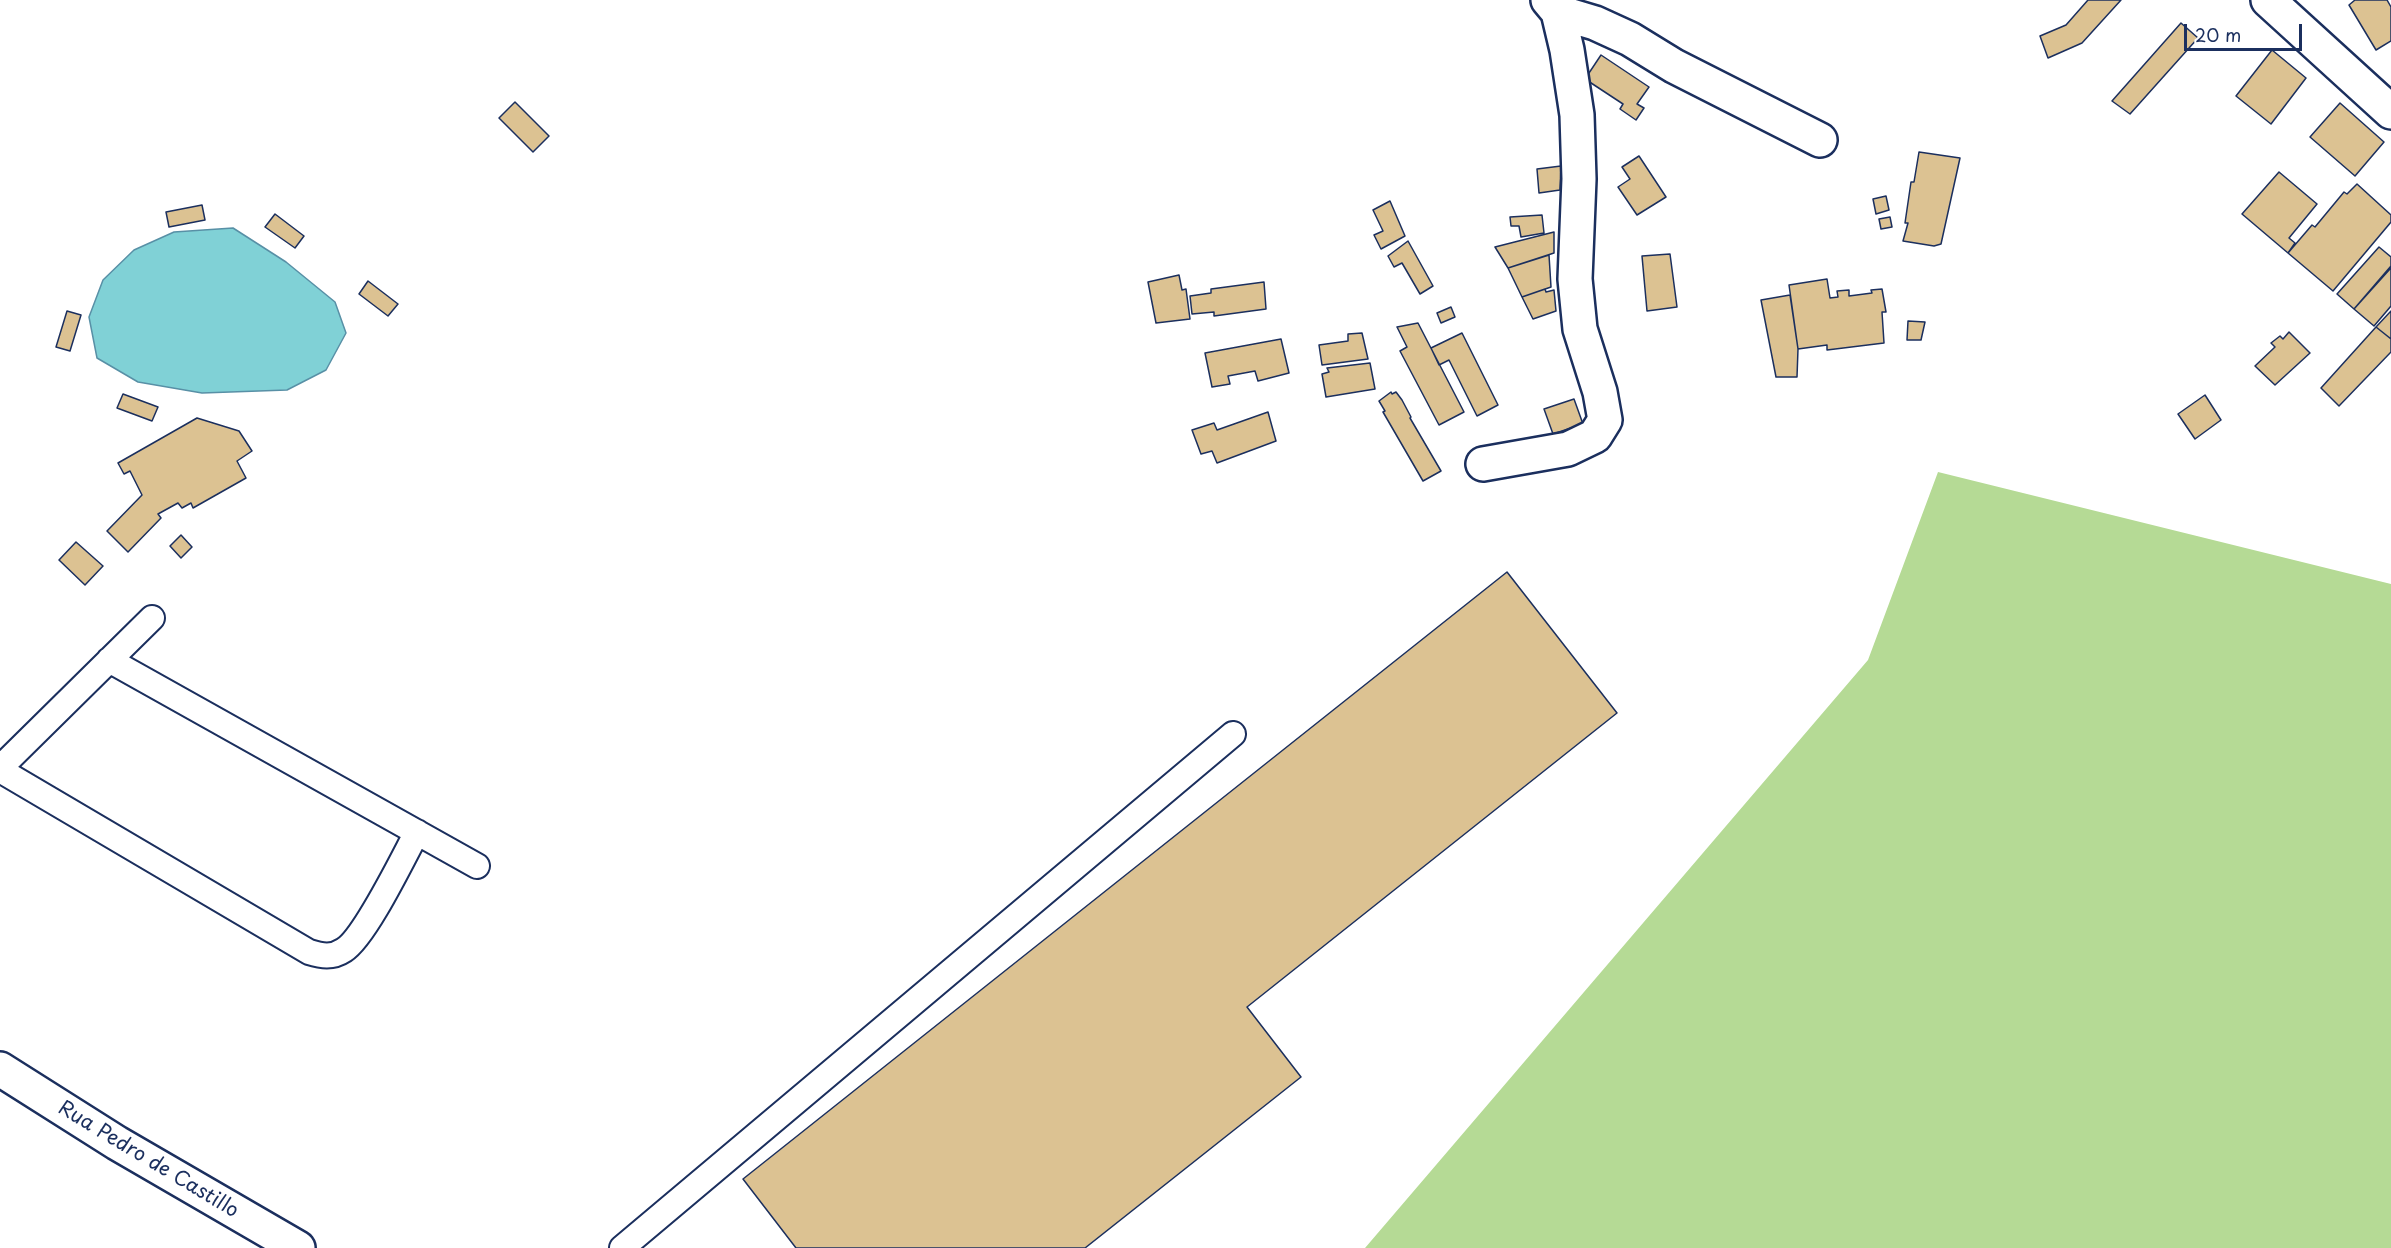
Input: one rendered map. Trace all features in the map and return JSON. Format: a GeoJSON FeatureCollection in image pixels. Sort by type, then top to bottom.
{"type":"FeatureCollection","features":[{"type":"Feature","properties":{"kind":"street"},"geometry":{"type":"LineString","coordinates":[[2268,0],[2391,112]]}},
{"type":"Feature","properties":{"kind":"street"},"geometry":{"type":"LineString","coordinates":[[1553,6],[1630,39],[1674,66],[1820,140]]}},
{"type":"Feature","properties":{"kind":"street"},"geometry":{"type":"LineString","coordinates":[[1483,464],[1568,449],[1595,436],[1605,420],[1600,392],[1580,329],[1575,279],[1579,179],[1577,115],[1567,50],[1553,6]]}},
{"type":"Feature","properties":{"kind":"street","name":"Rua Pedro de Castillo"},"geometry":{"type":"LineString","coordinates":[[0,1070],[117,1143],[291,1246]]}},
{"type":"Feature","properties":{"kind":"lane"},"geometry":{"type":"LineString","coordinates":[[152,618],[0,769],[309,952],[327,957],[344,950],[359,936],[417,832]]}},
{"type":"Feature","properties":{"kind":"lane"},"geometry":{"type":"LineString","coordinates":[[109,660],[477,866]]}},
{"type":"Feature","properties":{"kind":"lane"},"geometry":{"type":"LineString","coordinates":[[622,1248],[1233,734]]}},
{"type":"Feature","properties":{"kind":"green space"},"geometry":{"type":"Polygon","coordinates":[[[1938,472],[2391,584],[2391,1248],[1365,1248],[1868,660],[1938,472]]]}},
{"type":"Feature","properties":{"kind":"water"},"geometry":{"type":"Polygon","coordinates":[[[233,228],[286,262],[335,302],[346,333],[326,370],[287,390],[202,393],[138,382],[97,358],[89,317],[103,280],[134,250],[174,232],[233,228]]]}},
{"type":"Feature","properties":{"kind":"building"},"geometry":{"type":"Polygon","coordinates":[[[2088,0],[2121,0],[2082,43],[2048,58],[2040,36],[2066,25],[2088,0]]]}},
{"type":"Feature","properties":{"kind":"building"},"geometry":{"type":"Polygon","coordinates":[[[2355,0],[2387,0],[2391,7],[2391,41],[2376,50],[2349,5],[2355,0]]]}},
{"type":"Feature","properties":{"kind":"building"},"geometry":{"type":"Polygon","coordinates":[[[2181,23],[2198,38],[2130,114],[2112,101],[2181,23]]]}},
{"type":"Feature","properties":{"kind":"building"},"geometry":{"type":"Polygon","coordinates":[[[2272,50],[2306,78],[2271,124],[2236,96],[2272,50]]]}},
{"type":"Feature","properties":{"kind":"building"},"geometry":{"type":"Polygon","coordinates":[[[1601,55],[1649,87],[1637,104],[1644,108],[1636,120],[1620,109],[1623,104],[1585,79],[1601,55]]]}},
{"type":"Feature","properties":{"kind":"building"},"geometry":{"type":"Polygon","coordinates":[[[515,102],[549,136],[533,152],[499,118],[515,102]]]}},
{"type":"Feature","properties":{"kind":"building"},"geometry":{"type":"Polygon","coordinates":[[[2340,103],[2384,142],[2355,176],[2310,137],[2340,103]]]}},
{"type":"Feature","properties":{"kind":"building"},"geometry":{"type":"Polygon","coordinates":[[[1919,152],[1960,158],[1941,244],[1934,246],[1903,241],[1908,223],[1905,223],[1911,182],[1914,182],[1919,152]]]}},
{"type":"Feature","properties":{"kind":"building"},"geometry":{"type":"Polygon","coordinates":[[[1639,156],[1666,197],[1637,215],[1618,187],[1630,179],[1622,167],[1639,156]]]}},
{"type":"Feature","properties":{"kind":"building"},"geometry":{"type":"Polygon","coordinates":[[[1561,166],[1560,190],[1539,193],[1537,169],[1561,166]]]}},
{"type":"Feature","properties":{"kind":"building"},"geometry":{"type":"Polygon","coordinates":[[[2279,172],[2317,204],[2289,238],[2295,243],[2288,253],[2242,214],[2279,172]]]}},
{"type":"Feature","properties":{"kind":"building"},"geometry":{"type":"Polygon","coordinates":[[[2357,184],[2391,215],[2391,222],[2333,291],[2288,253],[2312,225],[2315,227],[2344,192],[2347,194],[2357,184]]]}},
{"type":"Feature","properties":{"kind":"building"},"geometry":{"type":"Polygon","coordinates":[[[1886,196],[1889,210],[1876,214],[1873,199],[1886,196]]]}},
{"type":"Feature","properties":{"kind":"building"},"geometry":{"type":"Polygon","coordinates":[[[1390,201],[1405,236],[1381,249],[1374,235],[1383,231],[1373,210],[1390,201]]]}},
{"type":"Feature","properties":{"kind":"building"},"geometry":{"type":"Polygon","coordinates":[[[202,205],[205,220],[169,227],[166,212],[202,205]]]}},
{"type":"Feature","properties":{"kind":"building"},"geometry":{"type":"Polygon","coordinates":[[[275,214],[304,236],[295,248],[265,227],[275,214]]]}},
{"type":"Feature","properties":{"kind":"building"},"geometry":{"type":"Polygon","coordinates":[[[1542,215],[1544,233],[1521,237],[1519,226],[1511,226],[1510,217],[1542,215]]]}},
{"type":"Feature","properties":{"kind":"building"},"geometry":{"type":"Polygon","coordinates":[[[1890,217],[1892,227],[1881,229],[1879,219],[1890,217]]]}},
{"type":"Feature","properties":{"kind":"building"},"geometry":{"type":"Polygon","coordinates":[[[1554,232],[1554,253],[1508,268],[1495,247],[1554,232]]]}},
{"type":"Feature","properties":{"kind":"building"},"geometry":{"type":"Polygon","coordinates":[[[1408,241],[1433,286],[1420,294],[1402,263],[1394,267],[1388,256],[1408,241]]]}},
{"type":"Feature","properties":{"kind":"building"},"geometry":{"type":"Polygon","coordinates":[[[2379,247],[2391,257],[2391,266],[2354,309],[2337,294],[2379,247]]]}},
{"type":"Feature","properties":{"kind":"building"},"geometry":{"type":"Polygon","coordinates":[[[1670,254],[1677,307],[1647,311],[1642,256],[1670,254]]]}},
{"type":"Feature","properties":{"kind":"building"},"geometry":{"type":"Polygon","coordinates":[[[1549,255],[1551,287],[1522,297],[1508,268],[1549,255]]]}},
{"type":"Feature","properties":{"kind":"building"},"geometry":{"type":"Polygon","coordinates":[[[2391,268],[2391,306],[2374,326],[2354,309],[2391,268]]]}},
{"type":"Feature","properties":{"kind":"building"},"geometry":{"type":"Polygon","coordinates":[[[1179,275],[1182,290],[1186,289],[1190,319],[1156,323],[1148,282],[1179,275]]]}},
{"type":"Feature","properties":{"kind":"building"},"geometry":{"type":"Polygon","coordinates":[[[1827,279],[1830,298],[1838,297],[1837,291],[1849,290],[1849,296],[1872,293],[1871,290],[1882,289],[1886,312],[1882,312],[1884,343],[1827,350],[1827,345],[1798,349],[1789,285],[1827,279]]]}},
{"type":"Feature","properties":{"kind":"building"},"geometry":{"type":"Polygon","coordinates":[[[368,281],[398,304],[388,316],[359,294],[368,281]]]}},
{"type":"Feature","properties":{"kind":"building"},"geometry":{"type":"Polygon","coordinates":[[[1264,282],[1266,309],[1214,316],[1214,312],[1192,314],[1190,296],[1211,293],[1211,289],[1264,282]]]}},
{"type":"Feature","properties":{"kind":"building"},"geometry":{"type":"Polygon","coordinates":[[[1545,289],[1546,292],[1554,290],[1556,311],[1533,319],[1522,297],[1545,289]]]}},
{"type":"Feature","properties":{"kind":"building"},"geometry":{"type":"Polygon","coordinates":[[[1790,295],[1798,349],[1797,377],[1776,377],[1761,300],[1790,295]]]}},
{"type":"Feature","properties":{"kind":"building"},"geometry":{"type":"Polygon","coordinates":[[[1451,307],[1455,317],[1441,323],[1437,313],[1451,307]]]}},
{"type":"Feature","properties":{"kind":"building"},"geometry":{"type":"Polygon","coordinates":[[[67,311],[81,315],[70,351],[56,347],[67,311]]]}},
{"type":"Feature","properties":{"kind":"building"},"geometry":{"type":"Polygon","coordinates":[[[2391,311],[2391,339],[2376,327],[2391,311]]]}},
{"type":"Feature","properties":{"kind":"building"},"geometry":{"type":"Polygon","coordinates":[[[1908,321],[1925,322],[1921,340],[1907,340],[1908,321]]]}},
{"type":"Feature","properties":{"kind":"building"},"geometry":{"type":"Polygon","coordinates":[[[1418,323],[1464,412],[1439,425],[1400,351],[1407,347],[1397,327],[1418,323]]]}},
{"type":"Feature","properties":{"kind":"building"},"geometry":{"type":"Polygon","coordinates":[[[2376,327],[2391,339],[2391,352],[2339,406],[2321,388],[2376,327]]]}},
{"type":"Feature","properties":{"kind":"building"},"geometry":{"type":"Polygon","coordinates":[[[2289,332],[2310,353],[2275,385],[2255,366],[2275,347],[2271,343],[2280,336],[2283,339],[2289,332]]]}},
{"type":"Feature","properties":{"kind":"building"},"geometry":{"type":"Polygon","coordinates":[[[1362,333],[1368,359],[1322,365],[1319,345],[1348,341],[1348,334],[1362,333]]]}},
{"type":"Feature","properties":{"kind":"building"},"geometry":{"type":"Polygon","coordinates":[[[1462,333],[1498,405],[1477,416],[1449,360],[1439,365],[1431,348],[1462,333]]]}},
{"type":"Feature","properties":{"kind":"building"},"geometry":{"type":"Polygon","coordinates":[[[1281,339],[1289,373],[1258,381],[1255,371],[1228,376],[1230,384],[1212,387],[1205,353],[1281,339]]]}},
{"type":"Feature","properties":{"kind":"building"},"geometry":{"type":"Polygon","coordinates":[[[1370,363],[1375,389],[1326,397],[1322,374],[1329,372],[1327,368],[1370,363]]]}},
{"type":"Feature","properties":{"kind":"building"},"geometry":{"type":"Polygon","coordinates":[[[1391,392],[1392,394],[1396,392],[1402,400],[1441,471],[1423,481],[1379,401],[1391,392]]]}},
{"type":"Feature","properties":{"kind":"building"},"geometry":{"type":"Polygon","coordinates":[[[123,394],[158,407],[152,421],[117,408],[123,394]]]}},
{"type":"Feature","properties":{"kind":"building"},"geometry":{"type":"Polygon","coordinates":[[[2205,395],[2221,420],[2195,439],[2178,414],[2205,395]]]}},
{"type":"Feature","properties":{"kind":"building"},"geometry":{"type":"Polygon","coordinates":[[[1574,399],[1583,424],[1553,434],[1544,409],[1574,399]]]}},
{"type":"Feature","properties":{"kind":"building"},"geometry":{"type":"Polygon","coordinates":[[[1268,412],[1276,441],[1217,463],[1212,451],[1201,454],[1192,430],[1214,423],[1217,430],[1268,412]]]}},
{"type":"Feature","properties":{"kind":"building"},"geometry":{"type":"Polygon","coordinates":[[[197,418],[239,431],[252,451],[237,461],[246,478],[193,508],[191,503],[182,508],[178,503],[158,514],[161,518],[128,552],[107,531],[142,495],[130,471],[124,474],[118,463],[197,418]]]}},
{"type":"Feature","properties":{"kind":"building"},"geometry":{"type":"Polygon","coordinates":[[[181,535],[192,547],[181,558],[170,546],[181,535]]]}},
{"type":"Feature","properties":{"kind":"building"},"geometry":{"type":"Polygon","coordinates":[[[76,542],[103,566],[85,585],[59,560],[76,542]]]}},
{"type":"Feature","properties":{"kind":"building"},"geometry":{"type":"Polygon","coordinates":[[[1507,572],[1617,713],[1247,1007],[1301,1077],[1085,1248],[796,1248],[743,1179],[1507,572]]]}}]}
